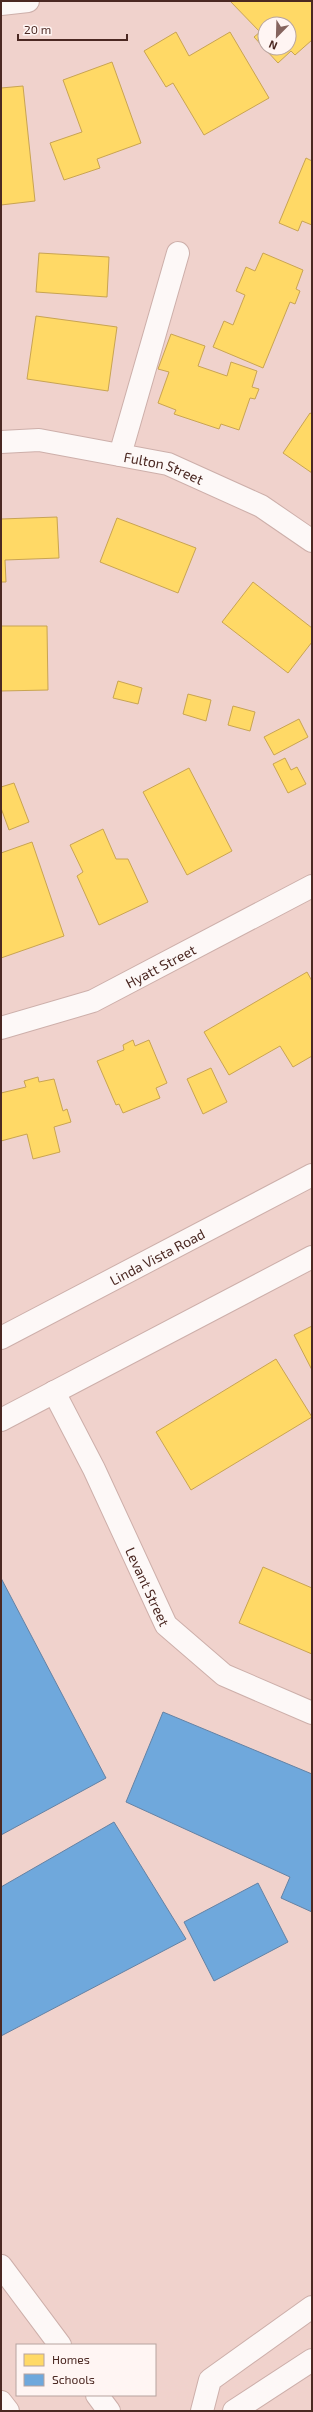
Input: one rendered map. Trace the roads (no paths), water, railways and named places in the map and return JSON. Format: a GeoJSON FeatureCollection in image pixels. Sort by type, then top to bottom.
{"type":"FeatureCollection","features":[{"type":"Feature","properties":{"kind":"street"},"geometry":{"type":"LineString","coordinates":[[1,4],[28,1]]}},
{"type":"Feature","properties":{"kind":"street"},"geometry":{"type":"LineString","coordinates":[[120,455],[178,253]]}},
{"type":"Feature","properties":{"kind":"street","name":"Fulton Street"},"geometry":{"type":"LineString","coordinates":[[1,442],[39,440],[168,464],[261,506],[312,541]]}},
{"type":"Feature","properties":{"kind":"street","name":"Hyatt Street"},"geometry":{"type":"LineString","coordinates":[[1,1028],[93,1001],[312,886]]}},
{"type":"Feature","properties":{"kind":"street","name":"Linda Vista Road"},"geometry":{"type":"LineString","coordinates":[[1,1338],[312,1174]]}},
{"type":"Feature","properties":{"kind":"street"},"geometry":{"type":"LineString","coordinates":[[1,1420],[312,1257]]}},
{"type":"Feature","properties":{"kind":"street","name":"Levant Street"},"geometry":{"type":"LineString","coordinates":[[54,1392],[94,1470],[166,1626],[224,1675],[312,1713]]}},
{"type":"Feature","properties":{"kind":"street"},"geometry":{"type":"LineString","coordinates":[[1,2266],[59,2344]]}},
{"type":"Feature","properties":{"kind":"street"},"geometry":{"type":"LineString","coordinates":[[202,2411],[210,2380],[312,2308]]}},
{"type":"Feature","properties":{"kind":"street"},"geometry":{"type":"LineString","coordinates":[[234,2411],[312,2360]]}},
{"type":"Feature","properties":{"kind":"street"},"geometry":{"type":"LineString","coordinates":[[98,2396],[109,2411]]}},
{"type":"Feature","properties":{"kind":"street"},"geometry":{"type":"LineString","coordinates":[[1,2402],[8,2411]]}}]}
